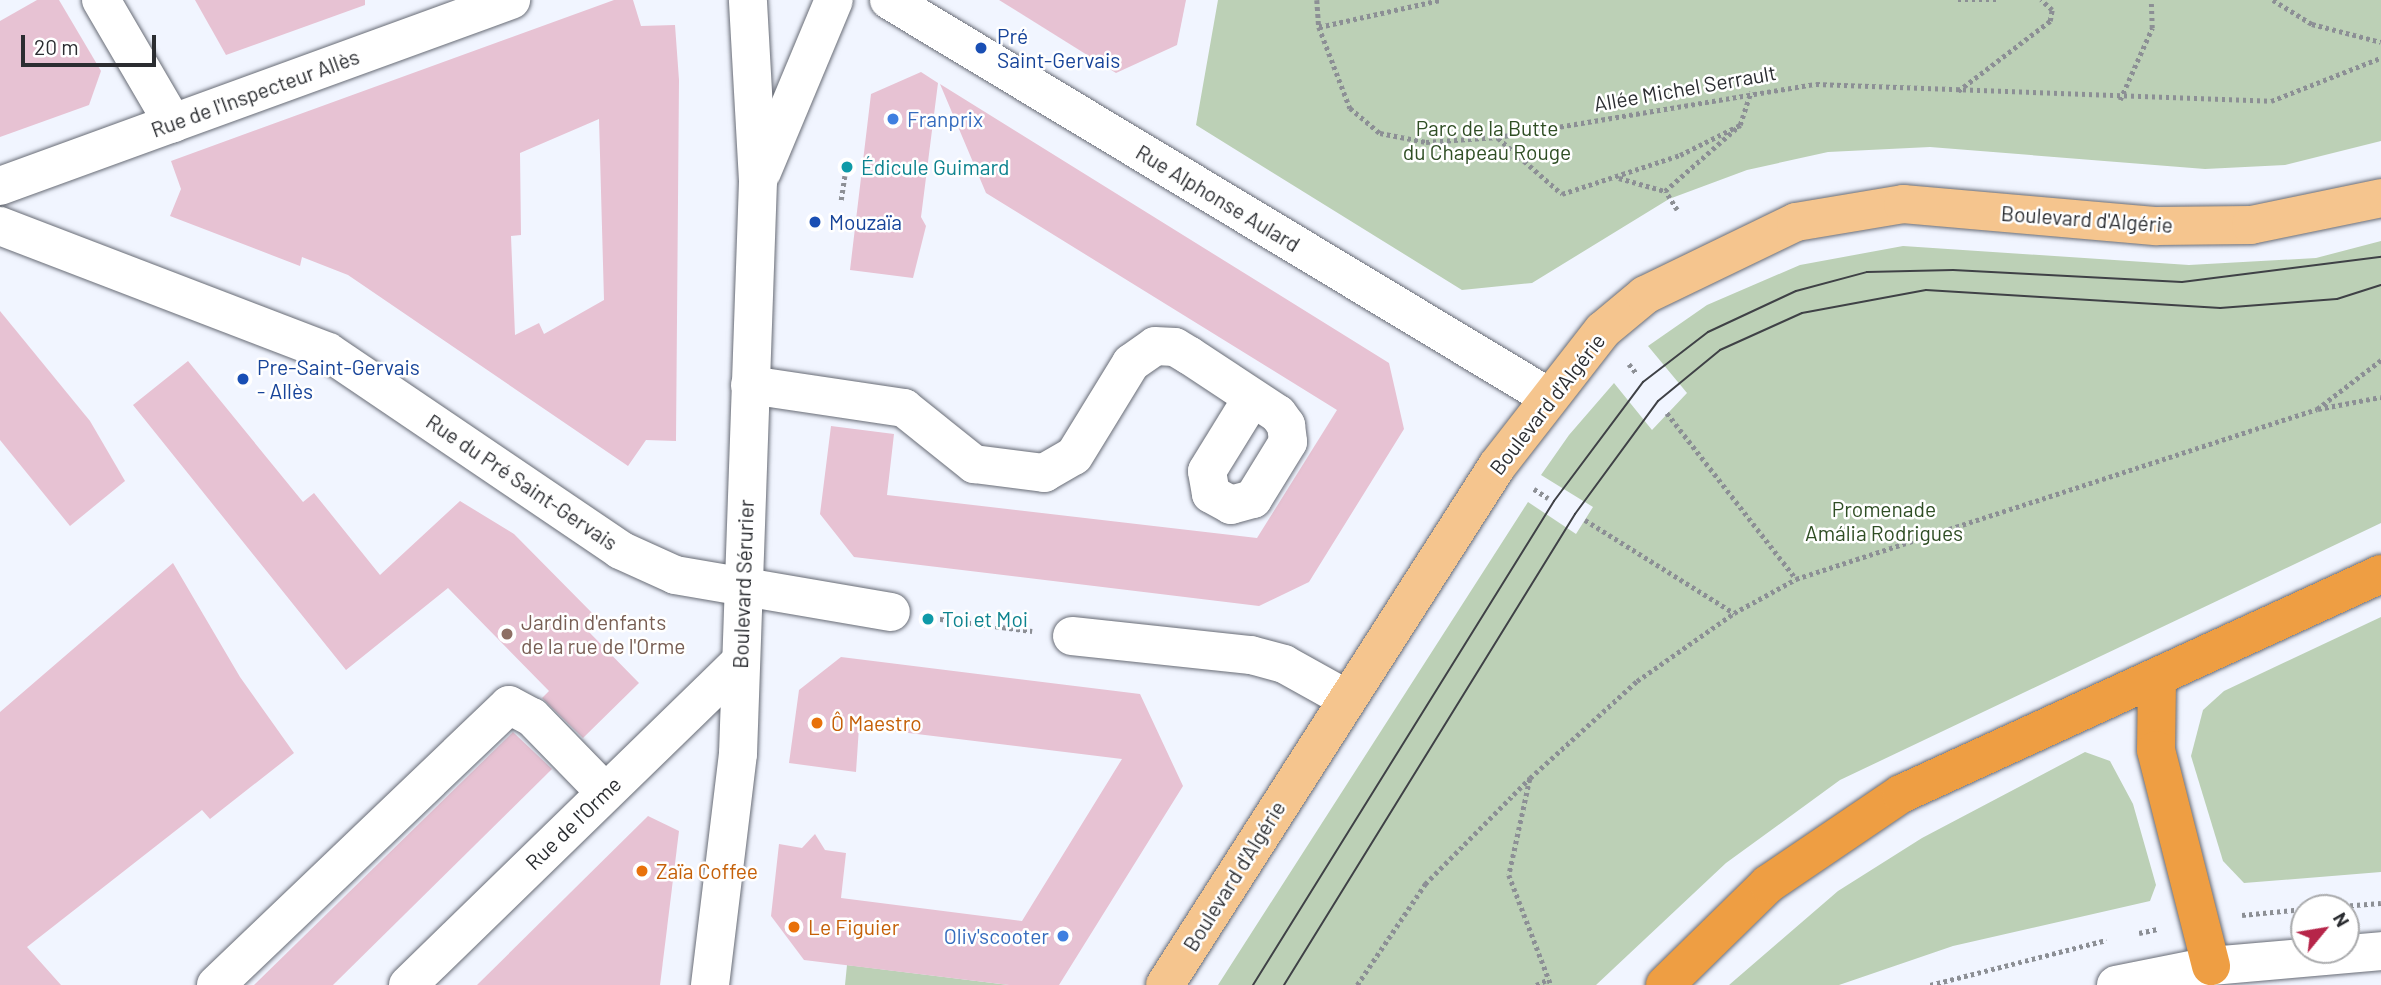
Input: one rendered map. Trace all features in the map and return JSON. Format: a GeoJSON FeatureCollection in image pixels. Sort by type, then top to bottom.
{"type":"FeatureCollection","features":[{"type":"Feature","properties":{"kind":"highway"},"geometry":{"type":"LineString","coordinates":[[1665,985],[1768,884],[1900,794],[2157,680],[2381,574]]}},
{"type":"Feature","properties":{"kind":"highway"},"geometry":{"type":"LineString","coordinates":[[2157,680],[2156,750],[2211,966]]}},
{"type":"Feature","properties":{"kind":"main road","name":"Boulevard d'Algérie"},"geometry":{"type":"LineString","coordinates":[[1165,985],[1347,699],[1547,396],[1603,330],[1645,295],[1796,222],[1903,204],[2157,226],[2251,225],[2381,198]]}},
{"type":"Feature","properties":{"kind":"street"},"geometry":{"type":"LineString","coordinates":[[102,0],[173,123]]}},
{"type":"Feature","properties":{"kind":"street","name":"Rue de l'Inspecteur Allès"},"geometry":{"type":"LineString","coordinates":[[0,186],[511,0]]}},
{"type":"Feature","properties":{"kind":"street","name":"Boulevard Sérurier"},"geometry":{"type":"LineString","coordinates":[[710,985],[738,754],[758,181],[748,0]]}},
{"type":"Feature","properties":{"kind":"street","name":"Boulevard Sérurier"},"geometry":{"type":"LineString","coordinates":[[758,181],[834,0]]}},
{"type":"Feature","properties":{"kind":"street","name":"Rue Alphonse Aulard"},"geometry":{"type":"LineString","coordinates":[[889,0],[1547,396]]}},
{"type":"Feature","properties":{"kind":"street","name":"Rue du Pré Saint-Gervais"},"geometry":{"type":"LineString","coordinates":[[0,226],[328,352],[620,550],[675,575],[743,589],[891,612]]}},
{"type":"Feature","properties":{"kind":"street"},"geometry":{"type":"LineString","coordinates":[[750,385],[904,408],[974,464],[1044,473],[1074,456],[1131,363],[1155,346],[1175,347],[1252,398]]}},
{"type":"Feature","properties":{"kind":"street"},"geometry":{"type":"LineString","coordinates":[[1054,633],[1251,655],[1283,664],[1347,699]]}},
{"type":"Feature","properties":{"kind":"street","name":"Rue de l'Orme"},"geometry":{"type":"LineString","coordinates":[[408,985],[740,662]]}},
{"type":"Feature","properties":{"kind":"street"},"geometry":{"type":"LineString","coordinates":[[216,985],[509,705],[532,716],[605,792]]}},
{"type":"Feature","properties":{"kind":"street"},"geometry":{"type":"LineString","coordinates":[[2116,985],[2211,966],[2381,951]]}},
{"type":"Feature","properties":{"kind":"path","name":"Allée Michel Serrault"},"geometry":{"type":"LineString","coordinates":[[1317,0],[1320,27],[1349,108],[1380,133],[1426,142],[1498,137],[1751,92],[1816,84],[2120,100],[2271,101],[2381,58]]}},
{"type":"Feature","properties":{"kind":"path"},"geometry":{"type":"LineString","coordinates":[[1320,27],[1440,0]]}},
{"type":"Feature","properties":{"kind":"path"},"geometry":{"type":"LineString","coordinates":[[1958,0],[1999,0]]}},
{"type":"Feature","properties":{"kind":"path"},"geometry":{"type":"LineString","coordinates":[[1958,91],[2050,21],[2052,10],[2042,0]]}},
{"type":"Feature","properties":{"kind":"path"},"geometry":{"type":"LineString","coordinates":[[2120,100],[2152,28],[2151,0]]}},
{"type":"Feature","properties":{"kind":"path"},"geometry":{"type":"LineString","coordinates":[[2273,0],[2312,24],[2381,42]]}},
{"type":"Feature","properties":{"kind":"path"},"geometry":{"type":"LineString","coordinates":[[1665,191],[1740,125],[1751,92]]}},
{"type":"Feature","properties":{"kind":"path"},"geometry":{"type":"LineString","coordinates":[[1498,137],[1562,194],[1618,178],[1740,125]]}},
{"type":"Feature","properties":{"kind":"path"},"geometry":{"type":"LineString","coordinates":[[841,200],[847,160]]}},
{"type":"Feature","properties":{"kind":"path"},"geometry":{"type":"LineString","coordinates":[[1618,178],[1665,191],[1677,210]]}},
{"type":"Feature","properties":{"kind":"path"},"geometry":{"type":"LineString","coordinates":[[2317,410],[2381,360]]}},
{"type":"Feature","properties":{"kind":"path","name":"Boulevard d'Algérie"},"geometry":{"type":"LineString","coordinates":[[1629,363],[1637,373]]}},
{"type":"Feature","properties":{"kind":"path"},"geometry":{"type":"LineString","coordinates":[[1357,985],[1425,884],[1530,778],[1637,681],[1734,613],[1796,579],[2317,410],[2381,397]]}},
{"type":"Feature","properties":{"kind":"path"},"geometry":{"type":"LineString","coordinates":[[1667,413],[1796,579]]}},
{"type":"Feature","properties":{"kind":"path","name":"Boulevard d'Algérie"},"geometry":{"type":"LineString","coordinates":[[1531,487],[1548,498]]}},
{"type":"Feature","properties":{"kind":"path"},"geometry":{"type":"LineString","coordinates":[[1585,520],[1734,613]]}},
{"type":"Feature","properties":{"kind":"path"},"geometry":{"type":"LineString","coordinates":[[947,620],[1054,633]]}},
{"type":"Feature","properties":{"kind":"path"},"geometry":{"type":"LineString","coordinates":[[1530,778],[1509,875],[1550,982],[1536,985]]}},
{"type":"Feature","properties":{"kind":"path"},"geometry":{"type":"LineString","coordinates":[[2360,905],[2381,903]]}},
{"type":"Feature","properties":{"kind":"path"},"geometry":{"type":"LineString","coordinates":[[2255,914],[2290,910]]}},
{"type":"Feature","properties":{"kind":"path"},"geometry":{"type":"LineString","coordinates":[[2134,934],[2165,928]]}},
{"type":"Feature","properties":{"kind":"path"},"geometry":{"type":"LineString","coordinates":[[1930,985],[2122,937]]}},
{"type":"Feature","properties":{"kind":"green space","name":"Parc de la Butte du Chapeau Rouge"},"geometry":{"type":"Polygon","coordinates":[[[1218,0],[2381,0],[2381,141],[2285,165],[2205,169],[1930,147],[1828,152],[1747,170],[1669,199],[1532,283],[1462,290],[1196,125],[1218,0]]]}},
{"type":"Feature","properties":{"kind":"green space","name":"Promenade Amália Rodrigues"},"geometry":{"type":"Polygon","coordinates":[[[2381,241],[2381,523],[1840,780],[1726,863],[1596,985],[1218,985],[1528,502],[1576,534],[1593,507],[1541,475],[1569,435],[1614,383],[1652,430],[1687,393],[1648,346],[1707,305],[1800,265],[1903,246],[2189,265],[2316,258],[2381,241]]]}},
{"type":"Feature","properties":{"kind":"green space"},"geometry":{"type":"Polygon","coordinates":[[[2381,617],[2381,872],[2244,883],[2223,861],[2191,756],[2203,710],[2224,691],[2381,617]]]}},
{"type":"Feature","properties":{"kind":"green space"},"geometry":{"type":"Polygon","coordinates":[[[2085,752],[2110,761],[2133,804],[2156,885],[2150,901],[1953,946],[1839,985],[1729,985],[1838,891],[1922,838],[2085,752]]]}},
{"type":"Feature","properties":{"kind":"green space"},"geometry":{"type":"Polygon","coordinates":[[[847,965],[1009,985],[845,985],[847,965]]]}},
{"type":"Feature","properties":{"kind":"building"},"geometry":{"type":"Polygon","coordinates":[[[37,0],[59,0],[101,71],[89,105],[0,137],[0,21],[37,0]]]}},
{"type":"Feature","properties":{"kind":"building"},"geometry":{"type":"Polygon","coordinates":[[[195,0],[365,0],[365,5],[226,55],[195,0]]]}},
{"type":"Feature","properties":{"kind":"building"},"geometry":{"type":"Polygon","coordinates":[[[614,0],[633,0],[641,26],[675,25],[679,80],[676,441],[646,440],[628,466],[348,275],[302,257],[300,266],[170,216],[181,189],[171,161],[614,0]],[[599,119],[520,153],[521,235],[511,236],[515,335],[539,323],[544,334],[604,300],[599,119]]]}},
{"type":"Feature","properties":{"kind":"building"},"geometry":{"type":"Polygon","coordinates":[[[999,0],[1186,0],[1177,45],[1116,73],[999,0]]]}},
{"type":"Feature","properties":{"kind":"building"},"geometry":{"type":"Polygon","coordinates":[[[921,72],[938,83],[921,217],[926,226],[913,278],[850,270],[871,94],[921,72]]]}},
{"type":"Feature","properties":{"kind":"building"},"geometry":{"type":"Polygon","coordinates":[[[940,84],[1389,363],[1404,429],[1309,582],[1259,606],[854,557],[820,514],[831,426],[894,434],[887,495],[1257,538],[1337,410],[986,193],[940,84]]]}},
{"type":"Feature","properties":{"kind":"building"},"geometry":{"type":"Polygon","coordinates":[[[0,311],[90,421],[125,481],[70,526],[0,440],[0,311]]]}},
{"type":"Feature","properties":{"kind":"building"},"geometry":{"type":"Polygon","coordinates":[[[188,361],[303,502],[314,493],[380,575],[460,501],[514,534],[599,620],[588,631],[639,683],[583,738],[542,698],[549,691],[448,588],[346,670],[133,405],[188,361]]]}},
{"type":"Feature","properties":{"kind":"building"},"geometry":{"type":"Polygon","coordinates":[[[173,563],[240,677],[294,753],[210,819],[202,810],[27,947],[61,985],[0,985],[0,712],[173,563]]]}},
{"type":"Feature","properties":{"kind":"building"},"geometry":{"type":"Polygon","coordinates":[[[841,657],[1140,694],[1183,786],[1059,985],[1009,985],[804,960],[771,916],[779,844],[802,848],[815,834],[825,850],[846,853],[841,898],[1022,921],[1122,759],[859,727],[856,772],[789,763],[799,690],[841,657]]]}},
{"type":"Feature","properties":{"kind":"building"},"geometry":{"type":"Polygon","coordinates":[[[513,732],[552,769],[333,985],[254,985],[513,732]]]}},
{"type":"Feature","properties":{"kind":"building"},"geometry":{"type":"Polygon","coordinates":[[[648,816],[679,831],[660,985],[477,985],[648,816]]]}},
{"type":"Feature","properties":{"kind":"tram line"},"geometry":{"type":"LineString","coordinates":[[1253,985],[1554,501],[1643,382],[1708,332],[1796,291],[1867,272],[1953,270],[2182,282],[2381,257]]}},
{"type":"Feature","properties":{"kind":"tram line"},"geometry":{"type":"LineString","coordinates":[[1284,985],[1575,514],[1658,401],[1720,350],[1802,313],[1926,290],[2220,308],[2337,299],[2381,285]]}},
{"type":"Feature","properties":{"kind":"place","name":"Pré Saint-Gervais"},"geometry":{"type":"Point","coordinates":[981,48]}},
{"type":"Feature","properties":{"kind":"place","name":"Franprix"},"geometry":{"type":"Point","coordinates":[893,119]}},
{"type":"Feature","properties":{"kind":"place","name":"Édicule Guimard"},"geometry":{"type":"Point","coordinates":[847,167]}},
{"type":"Feature","properties":{"kind":"place","name":"Mouzaïa"},"geometry":{"type":"Point","coordinates":[815,222]}},
{"type":"Feature","properties":{"kind":"place","name":"Pre-Saint-Gervais - Allès"},"geometry":{"type":"Point","coordinates":[243,379]}},
{"type":"Feature","properties":{"kind":"place","name":"Toi et Moi"},"geometry":{"type":"Point","coordinates":[928,619]}},
{"type":"Feature","properties":{"kind":"place","name":"Jardin d'enfants de la rue de l'Orme"},"geometry":{"type":"Point","coordinates":[507,634]}},
{"type":"Feature","properties":{"kind":"place","name":"Ô Maestro"},"geometry":{"type":"Point","coordinates":[817,723]}},
{"type":"Feature","properties":{"kind":"place","name":"Zaïa Coffee"},"geometry":{"type":"Point","coordinates":[642,871]}},
{"type":"Feature","properties":{"kind":"place","name":"Le Figuier"},"geometry":{"type":"Point","coordinates":[794,927]}},
{"type":"Feature","properties":{"kind":"place","name":"Oliv'scooter"},"geometry":{"type":"Point","coordinates":[1063,936]}}]}
